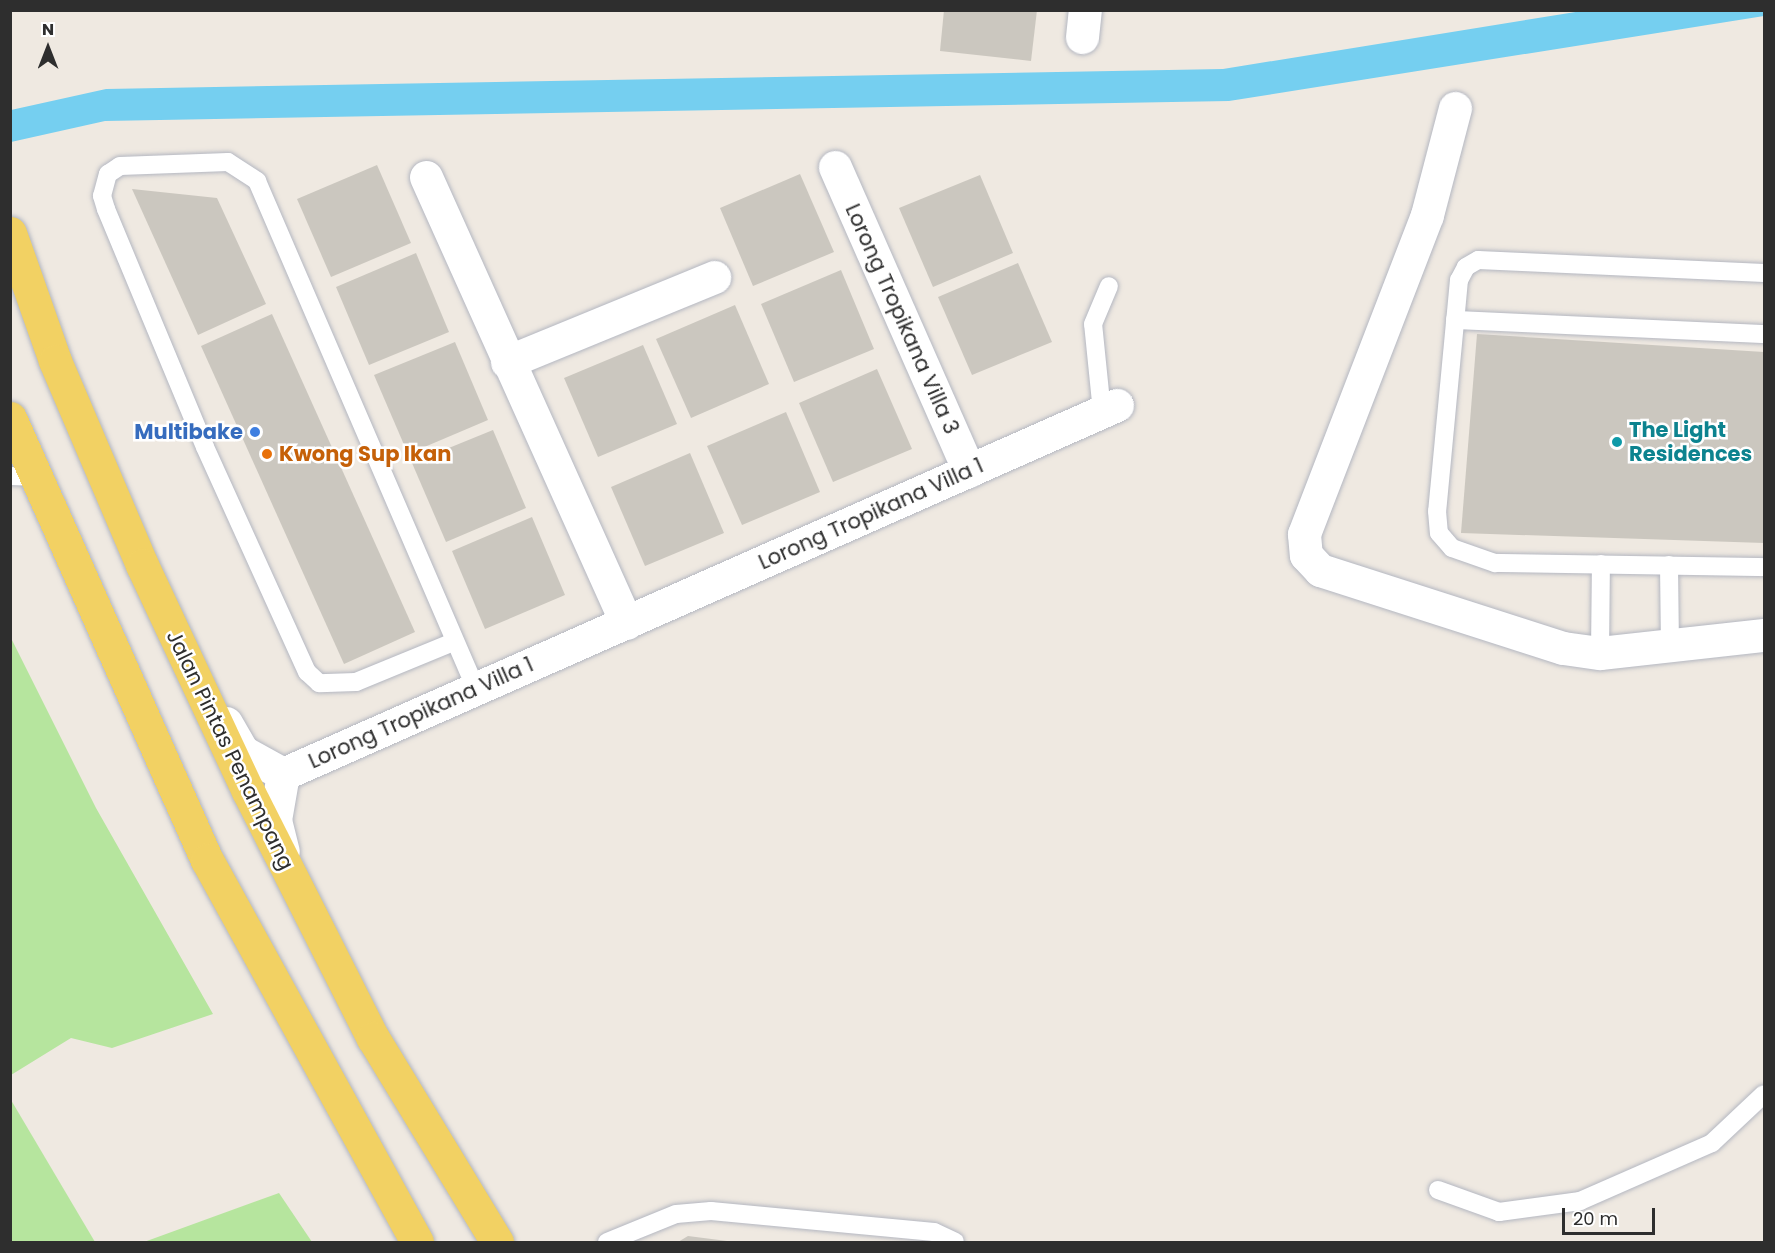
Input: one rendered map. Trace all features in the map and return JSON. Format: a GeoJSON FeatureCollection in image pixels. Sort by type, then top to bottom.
{"type":"FeatureCollection","features":[{"type":"Feature","properties":{"kind":"main road","name":"Jalan Pintas Penampang"},"geometry":{"type":"LineString","coordinates":[[10,233],[55,361],[170,627],[373,1038],[497,1242]]}},
{"type":"Feature","properties":{"kind":"main road"},"geometry":{"type":"LineString","coordinates":[[10,418],[22,476],[207,860],[417,1242]]}},
{"type":"Feature","properties":{"kind":"street"},"geometry":{"type":"LineString","coordinates":[[1455,108],[1427,214],[1304,534],[1306,555],[1320,570],[1563,648],[1599,653],[1764,634]]}},
{"type":"Feature","properties":{"kind":"street","name":"Lorong Tropikana Villa 3"},"geometry":{"type":"LineString","coordinates":[[835,167],[969,471]]}},
{"type":"Feature","properties":{"kind":"street"},"geometry":{"type":"LineString","coordinates":[[426,177],[626,623]]}},
{"type":"Feature","properties":{"kind":"street"},"geometry":{"type":"LineString","coordinates":[[507,362],[714,277]]}},
{"type":"Feature","properties":{"kind":"street","name":"Lorong Tropikana Villa 1"},"geometry":{"type":"LineString","coordinates":[[283,774],[1109,408]]}},
{"type":"Feature","properties":{"kind":"street"},"geometry":{"type":"LineString","coordinates":[[170,627],[243,752],[283,774],[275,820],[290,874]]}},
{"type":"Feature","properties":{"kind":"lane"},"geometry":{"type":"LineString","coordinates":[[451,643],[356,682],[319,683],[307,672],[205,447],[106,209],[102,196],[108,174],[120,166],[228,162],[257,181],[451,643],[476,689]]}},
{"type":"Feature","properties":{"kind":"lane"},"geometry":{"type":"LineString","coordinates":[[1764,273],[1478,260],[1459,280],[1439,533],[1452,549],[1495,563],[1764,567]]}},
{"type":"Feature","properties":{"kind":"lane"},"geometry":{"type":"LineString","coordinates":[[1109,286],[1093,324],[1109,408]]}},
{"type":"Feature","properties":{"kind":"lane"},"geometry":{"type":"LineString","coordinates":[[1455,320],[1764,334]]}},
{"type":"Feature","properties":{"kind":"lane"},"geometry":{"type":"LineString","coordinates":[[1599,653],[1600,564]]}},
{"type":"Feature","properties":{"kind":"lane"},"geometry":{"type":"LineString","coordinates":[[1669,565],[1670,645]]}},
{"type":"Feature","properties":{"kind":"lane"},"geometry":{"type":"LineString","coordinates":[[1438,1190],[1499,1212],[1580,1202],[1712,1143],[1764,1094]]}},
{"type":"Feature","properties":{"kind":"lane"},"geometry":{"type":"LineString","coordinates":[[607,1242],[634,1236],[676,1214],[711,1211],[934,1232],[955,1242]]}},
{"type":"Feature","properties":{"kind":"green space"},"geometry":{"type":"Polygon","coordinates":[[[10,636],[96,808],[213,1014],[112,1048],[71,1038],[11,1075],[10,636]]]}},
{"type":"Feature","properties":{"kind":"green space"},"geometry":{"type":"Polygon","coordinates":[[[11,1100],[95,1242],[11,1242],[11,1100]]]}},
{"type":"Feature","properties":{"kind":"green space"},"geometry":{"type":"Polygon","coordinates":[[[279,1193],[312,1242],[144,1242],[279,1193]]]}},
{"type":"Feature","properties":{"kind":"water"},"geometry":{"type":"Polygon","coordinates":[[[1588,10],[1764,10],[1764,16],[1229,101],[105,121],[11,142],[11,110],[106,89],[1223,69],[1588,10]]]}},
{"type":"Feature","properties":{"kind":"building"},"geometry":{"type":"Polygon","coordinates":[[[944,10],[1037,10],[1031,61],[940,51],[944,10]]]}},
{"type":"Feature","properties":{"kind":"building"},"geometry":{"type":"Polygon","coordinates":[[[377,165],[411,243],[331,277],[297,199],[377,165]]]}},
{"type":"Feature","properties":{"kind":"building"},"geometry":{"type":"Polygon","coordinates":[[[800,174],[834,252],[753,286],[720,208],[800,174]]]}},
{"type":"Feature","properties":{"kind":"building"},"geometry":{"type":"Polygon","coordinates":[[[980,175],[1013,253],[933,287],[899,208],[980,175]]]}},
{"type":"Feature","properties":{"kind":"building"},"geometry":{"type":"Polygon","coordinates":[[[132,189],[217,198],[266,304],[198,335],[132,189]]]}},
{"type":"Feature","properties":{"kind":"building"},"geometry":{"type":"Polygon","coordinates":[[[416,253],[449,332],[369,365],[336,287],[416,253]]]}},
{"type":"Feature","properties":{"kind":"building"},"geometry":{"type":"Polygon","coordinates":[[[1018,263],[1052,342],[972,375],[938,297],[1018,263]]]}},
{"type":"Feature","properties":{"kind":"building"},"geometry":{"type":"Polygon","coordinates":[[[841,270],[874,349],[794,382],[761,304],[841,270]]]}},
{"type":"Feature","properties":{"kind":"building"},"geometry":{"type":"Polygon","coordinates":[[[735,305],[769,384],[691,418],[656,339],[735,305]]]}},
{"type":"Feature","properties":{"kind":"building"},"geometry":{"type":"Polygon","coordinates":[[[272,314],[415,632],[344,664],[201,346],[272,314]]]}},
{"type":"Feature","properties":{"kind":"building","name":"The Light Residences"},"geometry":{"type":"Polygon","coordinates":[[[1477,334],[1764,352],[1764,543],[1461,533],[1477,334]]]}},
{"type":"Feature","properties":{"kind":"building"},"geometry":{"type":"Polygon","coordinates":[[[455,342],[488,420],[408,454],[374,375],[455,342]]]}},
{"type":"Feature","properties":{"kind":"building"},"geometry":{"type":"Polygon","coordinates":[[[643,345],[677,424],[598,457],[564,378],[643,345]]]}},
{"type":"Feature","properties":{"kind":"building"},"geometry":{"type":"Polygon","coordinates":[[[877,369],[912,449],[833,482],[799,403],[877,369]]]}},
{"type":"Feature","properties":{"kind":"building"},"geometry":{"type":"Polygon","coordinates":[[[786,412],[820,492],[742,525],[707,446],[786,412]]]}},
{"type":"Feature","properties":{"kind":"building"},"geometry":{"type":"Polygon","coordinates":[[[493,430],[526,508],[446,542],[412,463],[493,430]]]}},
{"type":"Feature","properties":{"kind":"building"},"geometry":{"type":"Polygon","coordinates":[[[690,453],[724,533],[645,566],[611,487],[690,453]]]}},
{"type":"Feature","properties":{"kind":"building"},"geometry":{"type":"Polygon","coordinates":[[[532,517],[565,595],[485,629],[452,551],[532,517]]]}},
{"type":"Feature","properties":{"kind":"building"},"geometry":{"type":"Polygon","coordinates":[[[688,1236],[727,1241],[727,1242],[678,1242],[688,1236]]]}},
{"type":"Feature","properties":{"kind":"place","name":"Multibake"},"geometry":{"type":"Point","coordinates":[255,432]}},
{"type":"Feature","properties":{"kind":"place","name":"The Light Residences"},"geometry":{"type":"Point","coordinates":[1617,442]}},
{"type":"Feature","properties":{"kind":"place","name":"Kwong Sup Ikan"},"geometry":{"type":"Point","coordinates":[267,454]}}]}
